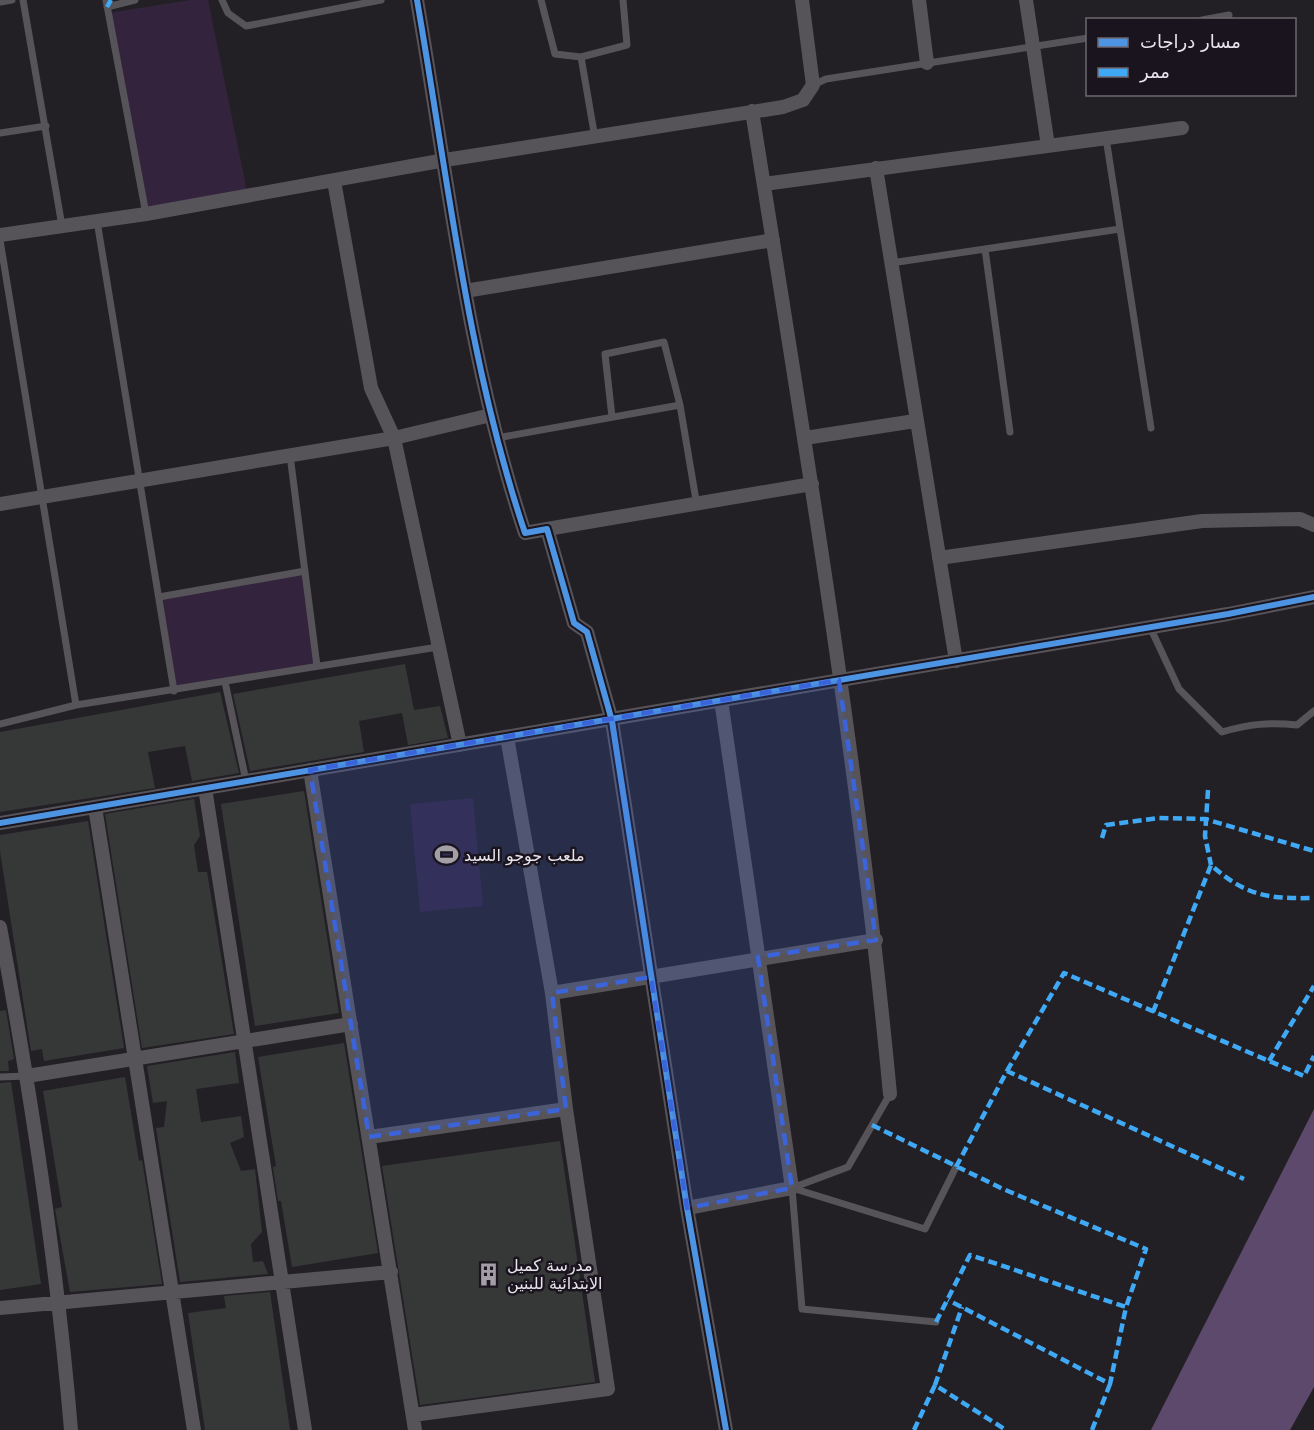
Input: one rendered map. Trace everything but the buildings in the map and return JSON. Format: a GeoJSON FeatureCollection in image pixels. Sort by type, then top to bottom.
{"type":"FeatureCollection","features":[{"type":"Feature","properties":{"kind":"street"},"geometry":{"type":"LineString","coordinates":[[417,0],[445,160],[455,248],[491,415],[525,532],[697,506],[812,484]]}},
{"type":"Feature","properties":{"kind":"street"},"geometry":{"type":"LineString","coordinates":[[0,235],[146,214],[445,160],[783,107],[803,100],[813,85],[801,0]]}},
{"type":"Feature","properties":{"kind":"street"},"geometry":{"type":"LineString","coordinates":[[919,0],[927,63]]}},
{"type":"Feature","properties":{"kind":"street"},"geometry":{"type":"LineString","coordinates":[[1026,0],[1048,146]]}},
{"type":"Feature","properties":{"kind":"street"},"geometry":{"type":"LineString","coordinates":[[752,111],[812,484],[876,940],[890,1094]]}},
{"type":"Feature","properties":{"kind":"street"},"geometry":{"type":"LineString","coordinates":[[764,184],[1182,128]]}},
{"type":"Feature","properties":{"kind":"street"},"geometry":{"type":"LineString","coordinates":[[876,168],[915,421],[956,661]]}},
{"type":"Feature","properties":{"kind":"street"},"geometry":{"type":"LineString","coordinates":[[334,181],[371,388],[394,438],[460,745]]}},
{"type":"Feature","properties":{"kind":"street"},"geometry":{"type":"LineString","coordinates":[[465,291],[773,240]]}},
{"type":"Feature","properties":{"kind":"street"},"geometry":{"type":"LineString","coordinates":[[0,504],[394,438],[491,415]]}},
{"type":"Feature","properties":{"kind":"street"},"geometry":{"type":"LineString","coordinates":[[805,438],[915,421]]}},
{"type":"Feature","properties":{"kind":"street"},"geometry":{"type":"LineString","coordinates":[[939,558],[1202,522],[1300,519],[1314,525]]}},
{"type":"Feature","properties":{"kind":"street"},"geometry":{"type":"LineString","coordinates":[[547,529],[574,623],[587,632],[612,721],[687,1208],[726,1430]]}},
{"type":"Feature","properties":{"kind":"street"},"geometry":{"type":"LineString","coordinates":[[0,823],[612,721],[1314,597]]}},
{"type":"Feature","properties":{"kind":"street"},"geometry":{"type":"LineString","coordinates":[[687,1208],[792,1188],[721,700]]}},
{"type":"Feature","properties":{"kind":"street"},"geometry":{"type":"LineString","coordinates":[[413,1415],[608,1389],[566,1110],[552,993],[507,737]]}},
{"type":"Feature","properties":{"kind":"street"},"geometry":{"type":"LineString","coordinates":[[310,770],[416,1430]]}},
{"type":"Feature","properties":{"kind":"street"},"geometry":{"type":"LineString","coordinates":[[206,788],[305,1430]]}},
{"type":"Feature","properties":{"kind":"street"},"geometry":{"type":"LineString","coordinates":[[95,807],[194,1430]]}},
{"type":"Feature","properties":{"kind":"street"},"geometry":{"type":"LineString","coordinates":[[0,927],[27,1076],[60,1304],[71,1430]]}},
{"type":"Feature","properties":{"kind":"street"},"geometry":{"type":"LineString","coordinates":[[552,993],[758,957],[876,940]]}},
{"type":"Feature","properties":{"kind":"street"},"geometry":{"type":"LineString","coordinates":[[27,1076],[244,1039],[351,1024]]}},
{"type":"Feature","properties":{"kind":"street"},"geometry":{"type":"LineString","coordinates":[[369,1137],[566,1110]]}},
{"type":"Feature","properties":{"kind":"street"},"geometry":{"type":"LineString","coordinates":[[0,1308],[391,1272]]}},
{"type":"Feature","properties":{"kind":"lane"},"geometry":{"type":"LineString","coordinates":[[0,2],[12,0]]}},
{"type":"Feature","properties":{"kind":"lane"},"geometry":{"type":"LineString","coordinates":[[23,0],[62,226]]}},
{"type":"Feature","properties":{"kind":"lane"},"geometry":{"type":"LineString","coordinates":[[135,0],[106,3],[146,214]]}},
{"type":"Feature","properties":{"kind":"lane"},"geometry":{"type":"LineString","coordinates":[[222,0],[228,13],[246,26],[381,0]]}},
{"type":"Feature","properties":{"kind":"lane"},"geometry":{"type":"LineString","coordinates":[[541,0],[555,54],[581,57],[627,45],[623,0]]}},
{"type":"Feature","properties":{"kind":"lane"},"geometry":{"type":"LineString","coordinates":[[1213,18],[1229,15]]}},
{"type":"Feature","properties":{"kind":"lane"},"geometry":{"type":"LineString","coordinates":[[813,85],[826,79],[1086,38]]}},
{"type":"Feature","properties":{"kind":"lane"},"geometry":{"type":"LineString","coordinates":[[581,57],[594,138]]}},
{"type":"Feature","properties":{"kind":"lane"},"geometry":{"type":"LineString","coordinates":[[0,133],[46,126]]}},
{"type":"Feature","properties":{"kind":"lane"},"geometry":{"type":"LineString","coordinates":[[1106,138],[1151,428]]}},
{"type":"Feature","properties":{"kind":"lane"},"geometry":{"type":"LineString","coordinates":[[98,221],[174,691]]}},
{"type":"Feature","properties":{"kind":"lane"},"geometry":{"type":"LineString","coordinates":[[891,263],[1120,229]]}},
{"type":"Feature","properties":{"kind":"lane"},"geometry":{"type":"LineString","coordinates":[[0,240],[75,705]]}},
{"type":"Feature","properties":{"kind":"lane"},"geometry":{"type":"LineString","coordinates":[[985,249],[1010,432]]}},
{"type":"Feature","properties":{"kind":"lane"},"geometry":{"type":"LineString","coordinates":[[612,417],[605,354],[664,342],[680,405],[697,506]]}},
{"type":"Feature","properties":{"kind":"lane"},"geometry":{"type":"LineString","coordinates":[[497,438],[680,405]]}},
{"type":"Feature","properties":{"kind":"lane"},"geometry":{"type":"LineString","coordinates":[[290,455],[317,666]]}},
{"type":"Feature","properties":{"kind":"lane"},"geometry":{"type":"LineString","coordinates":[[159,597],[305,571]]}},
{"type":"Feature","properties":{"kind":"lane"},"geometry":{"type":"LineString","coordinates":[[1150,627],[1179,689],[1222,732],[1247,725],[1273,722],[1297,725],[1314,711]]}},
{"type":"Feature","properties":{"kind":"lane"},"geometry":{"type":"LineString","coordinates":[[0,724],[75,705],[174,691],[438,646]]}},
{"type":"Feature","properties":{"kind":"lane"},"geometry":{"type":"LineString","coordinates":[[225,682],[246,781]]}},
{"type":"Feature","properties":{"kind":"lane"},"geometry":{"type":"LineString","coordinates":[[0,1077],[27,1076]]}},
{"type":"Feature","properties":{"kind":"lane"},"geometry":{"type":"LineString","coordinates":[[792,1188],[848,1167],[890,1094]]}},
{"type":"Feature","properties":{"kind":"lane"},"geometry":{"type":"LineString","coordinates":[[792,1188],[926,1229],[956,1167]]}},
{"type":"Feature","properties":{"kind":"lane"},"geometry":{"type":"LineString","coordinates":[[792,1188],[802,1309],[936,1322]]}},
{"type":"Feature","properties":{"kind":"highlighted area"},"geometry":{"type":"Polygon","coordinates":[[[839,680],[876,940],[758,957],[792,1188],[687,1208],[651,977],[552,993],[566,1109],[369,1137],[310,770],[839,680]]]}},
{"type":"Feature","properties":{"kind":"shaded area"},"geometry":{"type":"Polygon","coordinates":[[[190,0],[208,0],[248,196],[146,214],[108,13],[190,0]]]}},
{"type":"Feature","properties":{"kind":"shaded area"},"geometry":{"type":"Polygon","coordinates":[[[305,571],[317,666],[174,691],[159,597],[305,571]]]}},
{"type":"Feature","properties":{"kind":"shaded area","name":"ملعب جوجو السيد"},"geometry":{"type":"Polygon","coordinates":[[[473,798],[483,906],[420,912],[410,804],[473,798]]]}},
{"type":"Feature","properties":{"kind":"shaded area"},"geometry":{"type":"Polygon","coordinates":[[[1314,1109],[1314,1387],[1290,1430],[1151,1430],[1314,1109]]]}},
{"type":"Feature","properties":{"kind":"marked path"},"geometry":{"type":"LineString","coordinates":[[107,7],[111,0]]}},
{"type":"Feature","properties":{"kind":"marked path"},"geometry":{"type":"LineString","coordinates":[[1208,790],[1205,836],[1211,865]]}},
{"type":"Feature","properties":{"kind":"marked path"},"geometry":{"type":"LineString","coordinates":[[1102,838],[1106,825],[1159,818],[1205,819],[1314,851]]}},
{"type":"Feature","properties":{"kind":"marked path"},"geometry":{"type":"LineString","coordinates":[[1153,1012],[1211,865],[1235,883],[1258,894],[1283,898],[1314,898]]}},
{"type":"Feature","properties":{"kind":"marked path"},"geometry":{"type":"LineString","coordinates":[[1007,1071],[1064,973],[1304,1076],[1314,1056]]}},
{"type":"Feature","properties":{"kind":"marked path"},"geometry":{"type":"LineString","coordinates":[[1269,1061],[1314,986]]}},
{"type":"Feature","properties":{"kind":"marked path"},"geometry":{"type":"LineString","coordinates":[[956,1167],[1007,1071],[1244,1179]]}},
{"type":"Feature","properties":{"kind":"marked path"},"geometry":{"type":"LineString","coordinates":[[872,1125],[1003,1189],[1146,1249],[1126,1307]]}},
{"type":"Feature","properties":{"kind":"marked path"},"geometry":{"type":"LineString","coordinates":[[936,1322],[970,1255],[1126,1307],[1110,1384],[948,1300]]}},
{"type":"Feature","properties":{"kind":"marked path"},"geometry":{"type":"LineString","coordinates":[[935,1385],[962,1307]]}},
{"type":"Feature","properties":{"kind":"marked path"},"geometry":{"type":"LineString","coordinates":[[1092,1430],[1110,1384]]}},
{"type":"Feature","properties":{"kind":"marked path"},"geometry":{"type":"LineString","coordinates":[[914,1430],[935,1385],[1006,1430]]}},
{"type":"Feature","properties":{"kind":"cycle path"},"geometry":{"type":"LineString","coordinates":[[417,0],[461,268],[488,402],[505,468],[525,533],[547,529],[574,623],[587,632],[612,721],[687,1208],[726,1430]]}},
{"type":"Feature","properties":{"kind":"cycle path"},"geometry":{"type":"LineString","coordinates":[[0,823],[1228,614],[1314,597]]}},
{"type":"Feature","properties":{"kind":"place","name":"ملعب جوجو السيد"},"geometry":{"type":"Point","coordinates":[446,855]}},
{"type":"Feature","properties":{"kind":"place","name":"مدرسة كميل الابتدائية للبنين"},"geometry":{"type":"Point","coordinates":[489,1274]}}]}
